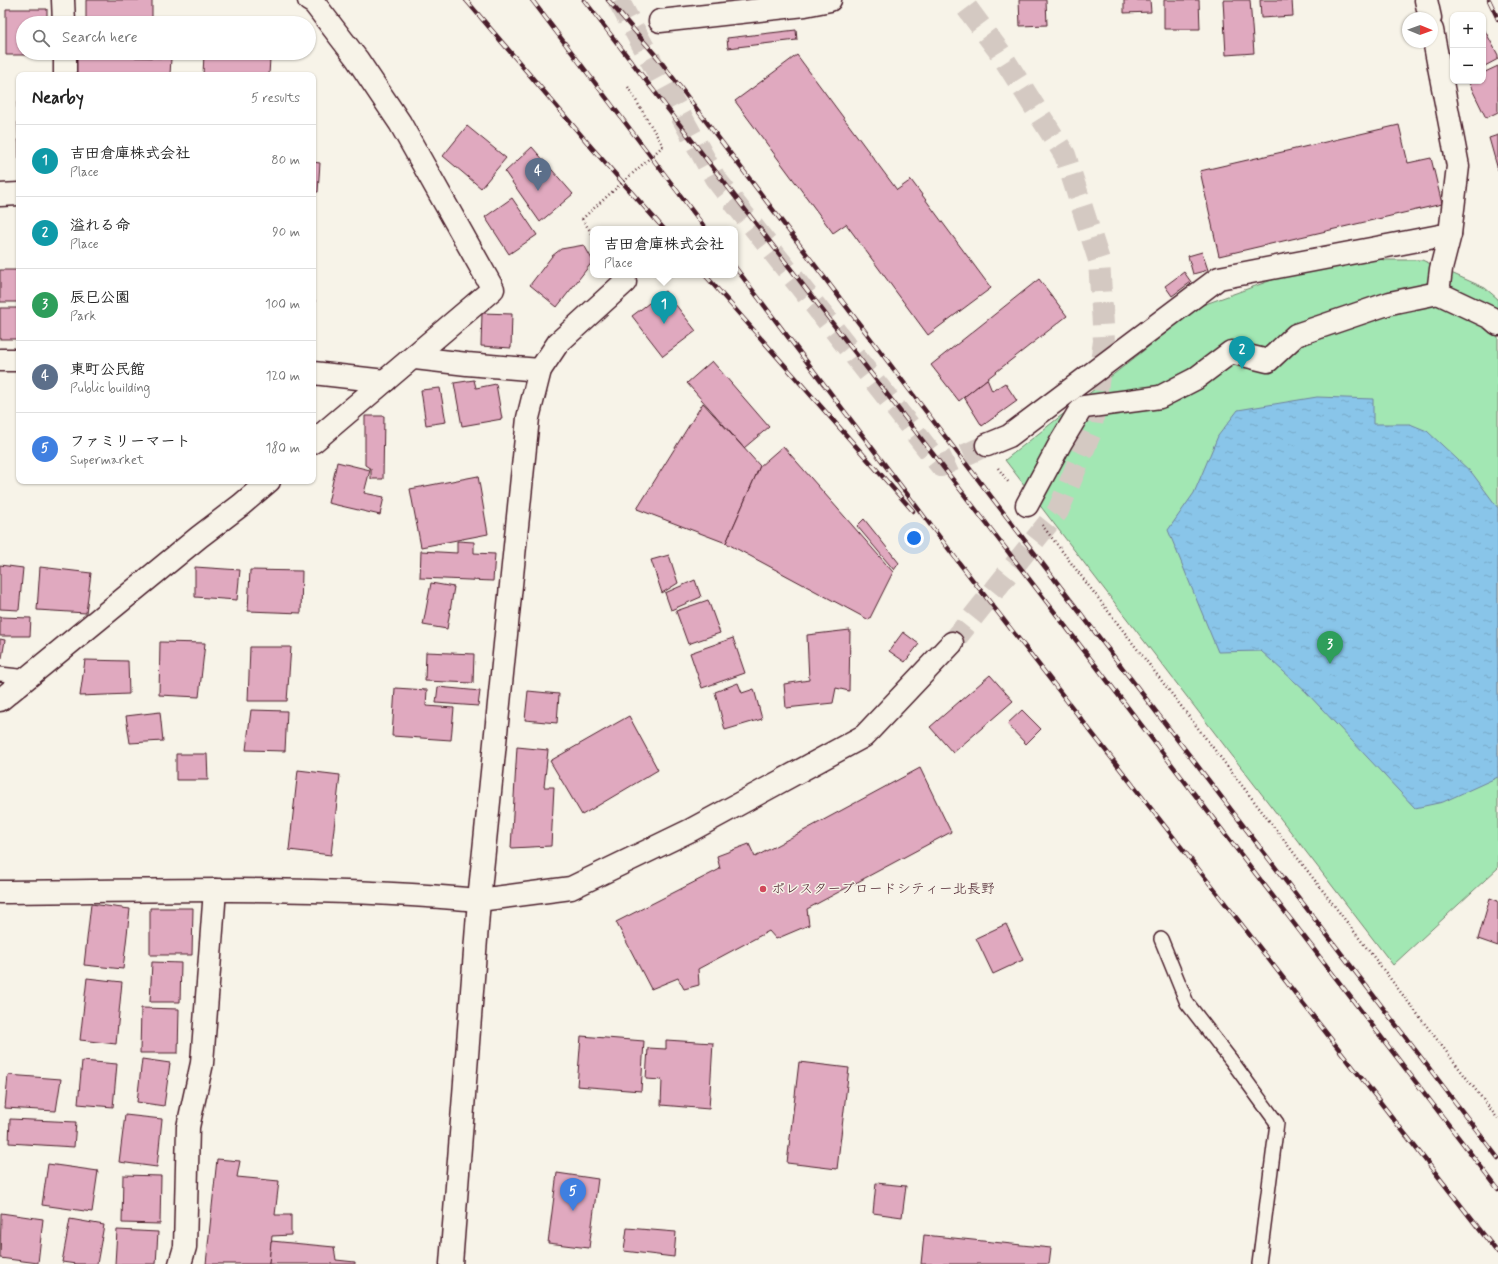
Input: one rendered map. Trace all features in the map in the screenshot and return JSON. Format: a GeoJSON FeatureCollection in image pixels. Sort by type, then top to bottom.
{"type":"FeatureCollection","features":[{"type":"Feature","properties":{"kind":"street"},"geometry":{"type":"LineString","coordinates":[[63,0],[64,16]]}},
{"type":"Feature","properties":{"kind":"street"},"geometry":{"type":"LineString","coordinates":[[309,0],[314,3],[357,59],[400,123],[493,289],[415,358],[385,381],[316,439]]}},
{"type":"Feature","properties":{"kind":"street"},"geometry":{"type":"LineString","coordinates":[[660,21],[805,5],[830,0]]}},
{"type":"Feature","properties":{"kind":"street"},"geometry":{"type":"LineString","coordinates":[[1426,0],[1429,12]]}},
{"type":"Feature","properties":{"kind":"street"},"geometry":{"type":"LineString","coordinates":[[1435,48],[1458,166],[1450,234],[1441,269],[1438,294]]}},
{"type":"Feature","properties":{"kind":"street"},"geometry":{"type":"LineString","coordinates":[[65,60],[65,72]]}},
{"type":"Feature","properties":{"kind":"street"},"geometry":{"type":"LineString","coordinates":[[0,195],[16,194]]}},
{"type":"Feature","properties":{"kind":"street"},"geometry":{"type":"LineString","coordinates":[[987,445],[1009,436],[1219,278],[1450,234]]}},
{"type":"Feature","properties":{"kind":"street"},"geometry":{"type":"LineString","coordinates":[[451,1264],[479,900],[528,418],[540,370],[558,343],[625,282]]}},
{"type":"Feature","properties":{"kind":"street"},"geometry":{"type":"LineString","coordinates":[[1027,505],[1068,430],[1079,412],[1084,407],[1160,397],[1195,379],[1231,352],[1268,361],[1296,335],[1390,303],[1438,294],[1491,318],[1498,324]]}},
{"type":"Feature","properties":{"kind":"street"},"geometry":{"type":"LineString","coordinates":[[415,358],[540,370]]}},
{"type":"Feature","properties":{"kind":"street"},"geometry":{"type":"LineString","coordinates":[[0,360],[16,360]]}},
{"type":"Feature","properties":{"kind":"street"},"geometry":{"type":"LineString","coordinates":[[316,373],[385,381]]}},
{"type":"Feature","properties":{"kind":"street"},"geometry":{"type":"LineString","coordinates":[[0,700],[266,484]]}},
{"type":"Feature","properties":{"kind":"street"},"geometry":{"type":"LineString","coordinates":[[0,892],[215,890],[420,894],[479,900],[571,888],[691,830],[864,736],[952,643]]}},
{"type":"Feature","properties":{"kind":"street"},"geometry":{"type":"LineString","coordinates":[[180,1264],[184,1247],[188,1127],[202,1063],[215,890]]}},
{"type":"Feature","properties":{"kind":"lane"},"geometry":{"type":"LineString","coordinates":[[0,674],[28,677]]}},
{"type":"Feature","properties":{"kind":"lane"},"geometry":{"type":"LineString","coordinates":[[1162,939],[1187,1003],[1232,1060],[1277,1123],[1259,1264]]}},
{"type":"Feature","properties":{"kind":"path"},"geometry":{"type":"LineString","coordinates":[[590,231],[582,219],[663,146],[628,87]]}},
{"type":"Feature","properties":{"kind":"path"},"geometry":{"type":"LineString","coordinates":[[987,445],[996,465],[1498,1119]]}},
{"type":"Feature","properties":{"kind":"green space"},"geometry":{"type":"Polygon","coordinates":[[[1341,255],[1386,260],[1422,260],[1485,288],[1498,299],[1498,868],[1393,965],[1005,460],[1200,306],[1341,255]]]}},
{"type":"Feature","properties":{"kind":"water"},"geometry":{"type":"Polygon","coordinates":[[[1317,397],[1373,399],[1373,424],[1410,424],[1427,431],[1472,473],[1498,508],[1498,777],[1443,802],[1415,808],[1306,692],[1261,651],[1218,652],[1168,530],[1194,493],[1218,436],[1238,410],[1317,397]]]}},
{"type":"Feature","properties":{"kind":"building"},"geometry":{"type":"Polygon","coordinates":[[[86,0],[152,0],[152,16],[86,16],[86,0]]]}},
{"type":"Feature","properties":{"kind":"building"},"geometry":{"type":"Polygon","coordinates":[[[1019,0],[1046,0],[1047,25],[1020,26],[1019,0]]]}},
{"type":"Feature","properties":{"kind":"building"},"geometry":{"type":"Polygon","coordinates":[[[1124,0],[1150,0],[1151,12],[1124,13],[1124,0]]]}},
{"type":"Feature","properties":{"kind":"building"},"geometry":{"type":"Polygon","coordinates":[[[1164,0],[1199,0],[1200,29],[1164,29],[1164,0]]]}},
{"type":"Feature","properties":{"kind":"building"},"geometry":{"type":"Polygon","coordinates":[[[1223,0],[1250,0],[1254,53],[1226,55],[1223,0]]]}},
{"type":"Feature","properties":{"kind":"building"},"geometry":{"type":"Polygon","coordinates":[[[1260,0],[1292,0],[1293,16],[1261,18],[1260,0]]]}},
{"type":"Feature","properties":{"kind":"building"},"geometry":{"type":"Polygon","coordinates":[[[6,9],[47,9],[47,16],[16,16],[16,55],[6,55],[6,9]]]}},
{"type":"Feature","properties":{"kind":"building"},"geometry":{"type":"Polygon","coordinates":[[[796,30],[797,40],[728,48],[727,38],[796,30]]]}},
{"type":"Feature","properties":{"kind":"building"},"geometry":{"type":"Polygon","coordinates":[[[1486,33],[1498,55],[1498,59],[1486,65],[1486,33]]]}},
{"type":"Feature","properties":{"kind":"building"},"geometry":{"type":"Polygon","coordinates":[[[797,55],[897,190],[911,180],[991,288],[928,335],[846,224],[833,233],[735,101],[797,55]]]}},
{"type":"Feature","properties":{"kind":"building"},"geometry":{"type":"Polygon","coordinates":[[[76,60],[171,60],[170,72],[76,72],[76,60]]]}},
{"type":"Feature","properties":{"kind":"building"},"geometry":{"type":"Polygon","coordinates":[[[152,60],[152,62],[86,61],[152,60]]]}},
{"type":"Feature","properties":{"kind":"building"},"geometry":{"type":"Polygon","coordinates":[[[204,60],[270,60],[269,72],[203,72],[204,60]]]}},
{"type":"Feature","properties":{"kind":"building"},"geometry":{"type":"Polygon","coordinates":[[[1498,66],[1498,112],[1486,118],[1469,84],[1486,84],[1486,72],[1498,66]]]}},
{"type":"Feature","properties":{"kind":"building"},"geometry":{"type":"Polygon","coordinates":[[[1399,125],[1408,163],[1431,158],[1442,204],[1219,256],[1200,171],[1399,125]]]}},
{"type":"Feature","properties":{"kind":"building"},"geometry":{"type":"Polygon","coordinates":[[[467,126],[506,158],[481,188],[443,156],[467,126]]]}},
{"type":"Feature","properties":{"kind":"building"},"geometry":{"type":"Polygon","coordinates":[[[1498,135],[1498,170],[1489,138],[1498,135]]]}},
{"type":"Feature","properties":{"kind":"building"},"geometry":{"type":"Polygon","coordinates":[[[532,147],[573,194],[540,222],[505,172],[532,147]]]}},
{"type":"Feature","properties":{"kind":"building"},"geometry":{"type":"Polygon","coordinates":[[[316,162],[320,163],[318,192],[316,192],[316,162]]]}},
{"type":"Feature","properties":{"kind":"building"},"geometry":{"type":"Polygon","coordinates":[[[512,198],[537,235],[509,254],[485,217],[512,198]]]}},
{"type":"Feature","properties":{"kind":"building"},"geometry":{"type":"Polygon","coordinates":[[[584,245],[590,256],[590,265],[557,307],[530,285],[552,256],[561,249],[584,245]]]}},
{"type":"Feature","properties":{"kind":"building"},"geometry":{"type":"Polygon","coordinates":[[[1202,252],[1208,270],[1193,274],[1188,256],[1202,252]]]}},
{"type":"Feature","properties":{"kind":"building"},"geometry":{"type":"Polygon","coordinates":[[[0,270],[16,270],[16,302],[0,302],[0,270]]]}},
{"type":"Feature","properties":{"kind":"building"},"geometry":{"type":"Polygon","coordinates":[[[1184,272],[1191,282],[1172,296],[1165,286],[1184,272]]]}},
{"type":"Feature","properties":{"kind":"building"},"geometry":{"type":"Polygon","coordinates":[[[1039,279],[1067,316],[959,401],[931,365],[1039,279]]]}},
{"type":"Feature","properties":{"kind":"building"},"geometry":{"type":"Polygon","coordinates":[[[665,291],[696,331],[663,356],[632,316],[665,291]]]}},
{"type":"Feature","properties":{"kind":"building"},"geometry":{"type":"Polygon","coordinates":[[[0,308],[16,308],[16,339],[0,339],[0,308]]]}},
{"type":"Feature","properties":{"kind":"building"},"geometry":{"type":"Polygon","coordinates":[[[482,313],[512,314],[511,348],[481,346],[482,313]]]}},
{"type":"Feature","properties":{"kind":"building"},"geometry":{"type":"Polygon","coordinates":[[[712,361],[769,427],[744,448],[687,383],[712,361]]]}},
{"type":"Feature","properties":{"kind":"building"},"geometry":{"type":"Polygon","coordinates":[[[987,379],[992,391],[1005,383],[1017,401],[982,426],[964,397],[987,379]]]}},
{"type":"Feature","properties":{"kind":"building"},"geometry":{"type":"Polygon","coordinates":[[[474,380],[476,388],[496,384],[502,419],[462,426],[454,383],[474,380]]]}},
{"type":"Feature","properties":{"kind":"building"},"geometry":{"type":"Polygon","coordinates":[[[440,388],[446,422],[426,425],[421,390],[440,388]]]}},
{"type":"Feature","properties":{"kind":"building"},"geometry":{"type":"Polygon","coordinates":[[[703,403],[760,466],[726,543],[637,509],[703,403]]]}},
{"type":"Feature","properties":{"kind":"building"},"geometry":{"type":"Polygon","coordinates":[[[365,416],[384,416],[383,479],[371,479],[371,469],[365,465],[365,416]]]}},
{"type":"Feature","properties":{"kind":"building"},"geometry":{"type":"Polygon","coordinates":[[[783,446],[893,572],[869,620],[726,543],[760,466],[783,446]]]}},
{"type":"Feature","properties":{"kind":"building"},"geometry":{"type":"Polygon","coordinates":[[[337,462],[370,470],[364,493],[384,497],[380,515],[328,503],[337,462]]]}},
{"type":"Feature","properties":{"kind":"building"},"geometry":{"type":"Polygon","coordinates":[[[478,476],[488,534],[421,547],[410,489],[478,476]]]}},
{"type":"Feature","properties":{"kind":"building"},"geometry":{"type":"Polygon","coordinates":[[[864,519],[899,563],[894,570],[857,526],[864,519]]]}},
{"type":"Feature","properties":{"kind":"building"},"geometry":{"type":"Polygon","coordinates":[[[457,541],[474,542],[474,553],[495,554],[493,581],[420,578],[421,551],[457,553],[457,541]]]}},
{"type":"Feature","properties":{"kind":"building"},"geometry":{"type":"Polygon","coordinates":[[[669,555],[678,583],[662,593],[651,560],[669,555]]]}},
{"type":"Feature","properties":{"kind":"building"},"geometry":{"type":"Polygon","coordinates":[[[0,565],[23,568],[19,610],[0,609],[0,565]]]}},
{"type":"Feature","properties":{"kind":"building"},"geometry":{"type":"Polygon","coordinates":[[[40,567],[91,573],[86,613],[37,610],[40,567]]]}},
{"type":"Feature","properties":{"kind":"building"},"geometry":{"type":"Polygon","coordinates":[[[195,567],[240,570],[237,600],[195,597],[195,567]]]}},
{"type":"Feature","properties":{"kind":"building"},"geometry":{"type":"Polygon","coordinates":[[[250,570],[302,571],[301,613],[248,611],[250,570]]]}},
{"type":"Feature","properties":{"kind":"building"},"geometry":{"type":"Polygon","coordinates":[[[695,580],[701,597],[671,610],[665,593],[695,580]]]}},
{"type":"Feature","properties":{"kind":"building"},"geometry":{"type":"Polygon","coordinates":[[[431,583],[454,587],[447,629],[423,625],[431,583]]]}},
{"type":"Feature","properties":{"kind":"building"},"geometry":{"type":"Polygon","coordinates":[[[708,600],[720,633],[688,644],[676,611],[708,600]]]}},
{"type":"Feature","properties":{"kind":"building"},"geometry":{"type":"Polygon","coordinates":[[[0,617],[31,618],[30,636],[0,636],[0,617]]]}},
{"type":"Feature","properties":{"kind":"building"},"geometry":{"type":"Polygon","coordinates":[[[850,630],[849,691],[836,688],[833,703],[786,708],[784,684],[809,680],[807,635],[850,630]]]}},
{"type":"Feature","properties":{"kind":"building"},"geometry":{"type":"Polygon","coordinates":[[[903,632],[919,644],[905,662],[889,651],[903,632]]]}},
{"type":"Feature","properties":{"kind":"building"},"geometry":{"type":"Polygon","coordinates":[[[733,638],[745,673],[702,688],[690,653],[733,638]]]}},
{"type":"Feature","properties":{"kind":"building"},"geometry":{"type":"Polygon","coordinates":[[[0,639],[5,640],[2,658],[0,658],[0,639]]]}},
{"type":"Feature","properties":{"kind":"building"},"geometry":{"type":"Polygon","coordinates":[[[160,642],[205,643],[199,697],[159,695],[160,642]]]}},
{"type":"Feature","properties":{"kind":"building"},"geometry":{"type":"Polygon","coordinates":[[[250,647],[291,647],[287,701],[248,701],[250,647]]]}},
{"type":"Feature","properties":{"kind":"building"},"geometry":{"type":"Polygon","coordinates":[[[426,652],[474,654],[473,683],[425,681],[426,652]]]}},
{"type":"Feature","properties":{"kind":"building"},"geometry":{"type":"Polygon","coordinates":[[[85,660],[128,661],[129,694],[80,696],[85,660]]]}},
{"type":"Feature","properties":{"kind":"building"},"geometry":{"type":"Polygon","coordinates":[[[990,675],[1013,701],[953,753],[930,727],[990,675]]]}},
{"type":"Feature","properties":{"kind":"building"},"geometry":{"type":"Polygon","coordinates":[[[738,683],[742,693],[754,689],[762,719],[725,730],[715,692],[738,683]]]}},
{"type":"Feature","properties":{"kind":"building"},"geometry":{"type":"Polygon","coordinates":[[[438,687],[480,691],[478,706],[436,703],[438,687]]]}},
{"type":"Feature","properties":{"kind":"building"},"geometry":{"type":"Polygon","coordinates":[[[395,688],[427,690],[426,706],[454,708],[451,740],[392,736],[395,688]]]}},
{"type":"Feature","properties":{"kind":"building"},"geometry":{"type":"Polygon","coordinates":[[[528,691],[559,694],[557,723],[525,720],[528,691]]]}},
{"type":"Feature","properties":{"kind":"building"},"geometry":{"type":"Polygon","coordinates":[[[251,710],[287,711],[285,751],[246,750],[251,710]]]}},
{"type":"Feature","properties":{"kind":"building"},"geometry":{"type":"Polygon","coordinates":[[[1022,710],[1041,729],[1026,744],[1007,724],[1022,710]]]}},
{"type":"Feature","properties":{"kind":"building"},"geometry":{"type":"Polygon","coordinates":[[[160,712],[163,741],[130,743],[126,716],[160,712]]]}},
{"type":"Feature","properties":{"kind":"building"},"geometry":{"type":"Polygon","coordinates":[[[629,716],[658,770],[582,815],[550,761],[629,716]]]}},
{"type":"Feature","properties":{"kind":"building"},"geometry":{"type":"Polygon","coordinates":[[[517,747],[548,750],[544,787],[554,787],[551,846],[511,848],[517,747]]]}},
{"type":"Feature","properties":{"kind":"building"},"geometry":{"type":"Polygon","coordinates":[[[176,754],[207,754],[208,780],[176,780],[176,754]]]}},
{"type":"Feature","properties":{"kind":"building","name":"ポレスターブロードシティー北長野"},"geometry":{"type":"Polygon","coordinates":[[[920,768],[951,832],[807,909],[809,925],[776,939],[769,931],[698,969],[699,985],[684,989],[678,978],[651,989],[616,922],[720,869],[717,856],[749,844],[755,857],[920,768]]]}},
{"type":"Feature","properties":{"kind":"building"},"geometry":{"type":"Polygon","coordinates":[[[298,770],[340,775],[331,855],[289,850],[298,770]]]}},
{"type":"Feature","properties":{"kind":"building"},"geometry":{"type":"Polygon","coordinates":[[[1490,898],[1498,901],[1498,946],[1478,939],[1490,898]]]}},
{"type":"Feature","properties":{"kind":"building"},"geometry":{"type":"Polygon","coordinates":[[[91,904],[130,909],[123,969],[84,965],[91,904]]]}},
{"type":"Feature","properties":{"kind":"building"},"geometry":{"type":"Polygon","coordinates":[[[150,908],[193,908],[192,955],[150,955],[150,908]]]}},
{"type":"Feature","properties":{"kind":"building"},"geometry":{"type":"Polygon","coordinates":[[[1006,924],[1023,960],[993,974],[976,938],[1006,924]]]}},
{"type":"Feature","properties":{"kind":"building"},"geometry":{"type":"Polygon","coordinates":[[[152,962],[181,963],[180,1002],[150,1002],[152,962]]]}},
{"type":"Feature","properties":{"kind":"building"},"geometry":{"type":"Polygon","coordinates":[[[87,978],[122,982],[116,1044],[80,1040],[87,978]]]}},
{"type":"Feature","properties":{"kind":"building"},"geometry":{"type":"Polygon","coordinates":[[[141,1008],[179,1009],[178,1053],[140,1053],[141,1008]]]}},
{"type":"Feature","properties":{"kind":"building"},"geometry":{"type":"Polygon","coordinates":[[[581,1036],[644,1041],[641,1091],[577,1086],[581,1036]]]}},
{"type":"Feature","properties":{"kind":"building"},"geometry":{"type":"Polygon","coordinates":[[[666,1040],[713,1043],[709,1109],[661,1105],[662,1080],[646,1079],[648,1048],[666,1049],[666,1040]]]}},
{"type":"Feature","properties":{"kind":"building"},"geometry":{"type":"Polygon","coordinates":[[[142,1059],[170,1063],[164,1106],[137,1102],[142,1059]]]}},
{"type":"Feature","properties":{"kind":"building"},"geometry":{"type":"Polygon","coordinates":[[[82,1061],[117,1064],[113,1107],[78,1104],[82,1061]]]}},
{"type":"Feature","properties":{"kind":"building"},"geometry":{"type":"Polygon","coordinates":[[[799,1062],[849,1068],[837,1169],[787,1163],[799,1062]]]}},
{"type":"Feature","properties":{"kind":"building"},"geometry":{"type":"Polygon","coordinates":[[[8,1075],[61,1079],[56,1111],[5,1108],[8,1075]]]}},
{"type":"Feature","properties":{"kind":"building"},"geometry":{"type":"Polygon","coordinates":[[[125,1115],[162,1119],[157,1167],[119,1162],[125,1115]]]}},
{"type":"Feature","properties":{"kind":"building"},"geometry":{"type":"Polygon","coordinates":[[[10,1119],[76,1122],[74,1147],[9,1143],[10,1119]]]}},
{"type":"Feature","properties":{"kind":"building"},"geometry":{"type":"Polygon","coordinates":[[[217,1159],[240,1161],[237,1177],[279,1181],[275,1215],[291,1215],[291,1235],[272,1236],[269,1264],[206,1264],[217,1159]]]}},
{"type":"Feature","properties":{"kind":"building"},"geometry":{"type":"Polygon","coordinates":[[[48,1164],[98,1171],[92,1212],[42,1205],[48,1164]]]}},
{"type":"Feature","properties":{"kind":"building"},"geometry":{"type":"Polygon","coordinates":[[[557,1173],[598,1179],[589,1248],[548,1243],[557,1173]]]}},
{"type":"Feature","properties":{"kind":"building"},"geometry":{"type":"Polygon","coordinates":[[[123,1175],[161,1176],[160,1224],[122,1223],[123,1175]]]}},
{"type":"Feature","properties":{"kind":"building"},"geometry":{"type":"Polygon","coordinates":[[[876,1183],[906,1186],[902,1217],[873,1213],[876,1183]]]}},
{"type":"Feature","properties":{"kind":"building"},"geometry":{"type":"Polygon","coordinates":[[[1,1213],[43,1219],[38,1263],[0,1258],[1,1213]]]}},
{"type":"Feature","properties":{"kind":"building"},"geometry":{"type":"Polygon","coordinates":[[[70,1219],[104,1225],[97,1264],[62,1262],[70,1219]]]}},
{"type":"Feature","properties":{"kind":"building"},"geometry":{"type":"Polygon","coordinates":[[[627,1228],[676,1232],[674,1257],[624,1251],[627,1228]]]}},
{"type":"Feature","properties":{"kind":"building"},"geometry":{"type":"Polygon","coordinates":[[[117,1230],[158,1232],[156,1264],[115,1264],[117,1230]]]}},
{"type":"Feature","properties":{"kind":"building"},"geometry":{"type":"Polygon","coordinates":[[[924,1235],[1051,1248],[1049,1264],[921,1264],[924,1235]]]}},
{"type":"Feature","properties":{"kind":"building"},"geometry":{"type":"Polygon","coordinates":[[[271,1241],[334,1247],[336,1260],[355,1262],[355,1264],[269,1264],[271,1241]]]}},
{"type":"Feature","properties":{"kind":"tunnel"},"geometry":{"type":"LineString","coordinates":[[618,0],[715,178],[941,466],[987,445]]}},
{"type":"Feature","properties":{"kind":"tunnel"},"geometry":{"type":"LineString","coordinates":[[952,643],[1058,511],[1091,432],[1104,341],[1099,260],[1065,155],[999,51],[961,0]]}},
{"type":"Feature","properties":{"kind":"railway"},"geometry":{"type":"LineString","coordinates":[[466,0],[592,148],[661,226]]}},
{"type":"Feature","properties":{"kind":"railway"},"geometry":{"type":"LineString","coordinates":[[532,0],[704,226]]}},
{"type":"Feature","properties":{"kind":"railway"},"geometry":{"type":"LineString","coordinates":[[584,0],[1498,1189]]}},
{"type":"Feature","properties":{"kind":"railway"},"geometry":{"type":"LineString","coordinates":[[608,0],[658,58],[911,392],[1498,1158]]}},
{"type":"Feature","properties":{"kind":"railway"},"geometry":{"type":"LineString","coordinates":[[1489,0],[1498,19]]}},
{"type":"Feature","properties":{"kind":"railway"},"geometry":{"type":"LineString","coordinates":[[738,271],[957,560],[1498,1253]]}},
{"type":"Feature","properties":{"kind":"railway"},"geometry":{"type":"LineString","coordinates":[[708,278],[913,511]]}},
{"type":"Feature","properties":{"kind":"place","name":"東町公民館"},"geometry":{"type":"Point","coordinates":[538,191]}},
{"type":"Feature","properties":{"kind":"place","name":"吉田倉庫株式会社"},"geometry":{"type":"Point","coordinates":[664,324]}},
{"type":"Feature","properties":{"kind":"place","name":"溢れる命"},"geometry":{"type":"Point","coordinates":[1242,369]}},
{"type":"Feature","properties":{"kind":"place","name":"辰巳公園"},"geometry":{"type":"Point","coordinates":[1330,664]}},
{"type":"Feature","properties":{"kind":"place","name":"ポレスターブロードシティー北長野"},"geometry":{"type":"Point","coordinates":[763,889]}},
{"type":"Feature","properties":{"kind":"place","name":"ファミリーマート"},"geometry":{"type":"Point","coordinates":[573,1211]}}]}
